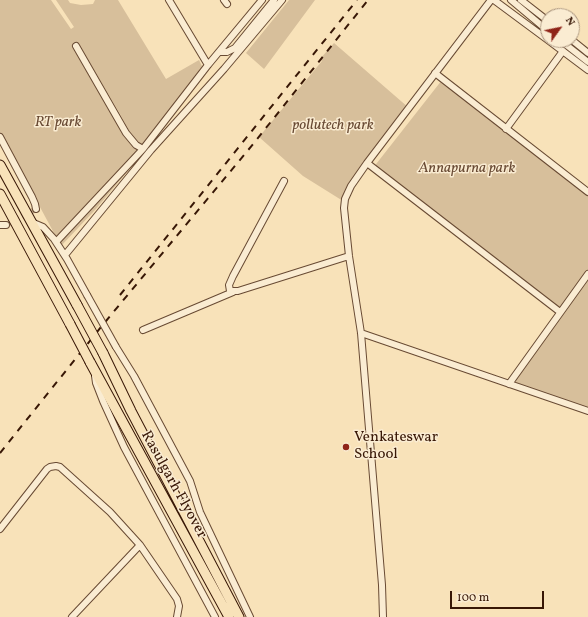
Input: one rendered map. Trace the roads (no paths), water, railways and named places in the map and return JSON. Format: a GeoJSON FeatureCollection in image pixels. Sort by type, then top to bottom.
{"type":"FeatureCollection","features":[{"type":"Feature","properties":{"kind":"highway","name":"Rasulgarh Flyover"},"geometry":{"type":"LineString","coordinates":[[0,164],[103,353],[131,411],[239,617]]}},
{"type":"Feature","properties":{"kind":"highway","name":"Rasulgarh Flyover"},"geometry":{"type":"LineString","coordinates":[[0,194],[110,400],[229,617]]}},
{"type":"Feature","properties":{"kind":"street"},"geometry":{"type":"LineString","coordinates":[[169,0],[208,65]]}},
{"type":"Feature","properties":{"kind":"street"},"geometry":{"type":"LineString","coordinates":[[56,242],[143,149],[208,65],[262,0]]}},
{"type":"Feature","properties":{"kind":"street"},"geometry":{"type":"LineString","coordinates":[[230,62],[235,48],[274,0]]}},
{"type":"Feature","properties":{"kind":"street"},"geometry":{"type":"LineString","coordinates":[[64,255],[151,150],[230,62],[282,0]]}},
{"type":"Feature","properties":{"kind":"street"},"geometry":{"type":"LineString","coordinates":[[383,617],[382,577],[361,333],[349,256],[344,208],[345,199],[351,186],[367,163],[491,0]]}},
{"type":"Feature","properties":{"kind":"street"},"geometry":{"type":"LineString","coordinates":[[494,0],[540,34]]}},
{"type":"Feature","properties":{"kind":"street"},"geometry":{"type":"LineString","coordinates":[[506,0],[518,7]]}},
{"type":"Feature","properties":{"kind":"street"},"geometry":{"type":"LineString","coordinates":[[511,0],[540,25]]}},
{"type":"Feature","properties":{"kind":"street"},"geometry":{"type":"LineString","coordinates":[[520,0],[540,15]]}},
{"type":"Feature","properties":{"kind":"street"},"geometry":{"type":"LineString","coordinates":[[76,46],[126,133],[136,145],[143,149]]}},
{"type":"Feature","properties":{"kind":"street"},"geometry":{"type":"LineString","coordinates":[[580,46],[588,53]]}},
{"type":"Feature","properties":{"kind":"street"},"geometry":{"type":"LineString","coordinates":[[219,52],[227,52],[235,48]]}},
{"type":"Feature","properties":{"kind":"street"},"geometry":{"type":"LineString","coordinates":[[559,48],[588,70]]}},
{"type":"Feature","properties":{"kind":"street"},"geometry":{"type":"LineString","coordinates":[[570,48],[588,62]]}},
{"type":"Feature","properties":{"kind":"street"},"geometry":{"type":"LineString","coordinates":[[506,129],[563,51]]}},
{"type":"Feature","properties":{"kind":"street"},"geometry":{"type":"LineString","coordinates":[[435,73],[588,192]]}},
{"type":"Feature","properties":{"kind":"street"},"geometry":{"type":"LineString","coordinates":[[0,137],[35,204],[36,209]]}},
{"type":"Feature","properties":{"kind":"street"},"geometry":{"type":"LineString","coordinates":[[367,163],[560,312]]}},
{"type":"Feature","properties":{"kind":"street"},"geometry":{"type":"LineString","coordinates":[[233,292],[228,288],[231,280],[284,181]]}},
{"type":"Feature","properties":{"kind":"street"},"geometry":{"type":"LineString","coordinates":[[31,222],[43,227],[56,242],[134,376],[190,481],[200,512],[250,617]]}},
{"type":"Feature","properties":{"kind":"street"},"geometry":{"type":"LineString","coordinates":[[143,330],[233,292],[349,256]]}},
{"type":"Feature","properties":{"kind":"street"},"geometry":{"type":"LineString","coordinates":[[509,384],[588,274]]}},
{"type":"Feature","properties":{"kind":"street"},"geometry":{"type":"LineString","coordinates":[[361,333],[588,411]]}},
{"type":"Feature","properties":{"kind":"street"},"geometry":{"type":"LineString","coordinates":[[92,364],[98,389],[124,447],[215,617]]}},
{"type":"Feature","properties":{"kind":"street"},"geometry":{"type":"LineString","coordinates":[[0,529],[47,469],[56,466],[60,467],[110,512],[140,545],[177,599],[179,606],[177,617]]}},
{"type":"Feature","properties":{"kind":"street"},"geometry":{"type":"LineString","coordinates":[[72,617],[140,545]]}},
{"type":"Feature","properties":{"kind":"tunnel"},"geometry":{"type":"LineString","coordinates":[[6,225],[36,209]]}},
{"type":"Feature","properties":{"kind":"railway"},"geometry":{"type":"LineString","coordinates":[[120,295],[357,0]]}},
{"type":"Feature","properties":{"kind":"railway"},"geometry":{"type":"LineString","coordinates":[[0,453],[101,327],[254,143],[368,0]]}},
{"type":"Feature","properties":{"kind":"place","name":"Venkateswar School"},"geometry":{"type":"Point","coordinates":[346,447]}},
{"type":"Feature","properties":{"kind":"park label","name":"RT park"},"geometry":{"type":"Point","coordinates":[58,123]}},
{"type":"Feature","properties":{"kind":"park label","name":"pollutech park"},"geometry":{"type":"Point","coordinates":[333,126]}},
{"type":"Feature","properties":{"kind":"park label","name":"Annapurna park"},"geometry":{"type":"Point","coordinates":[467,169]}}]}
